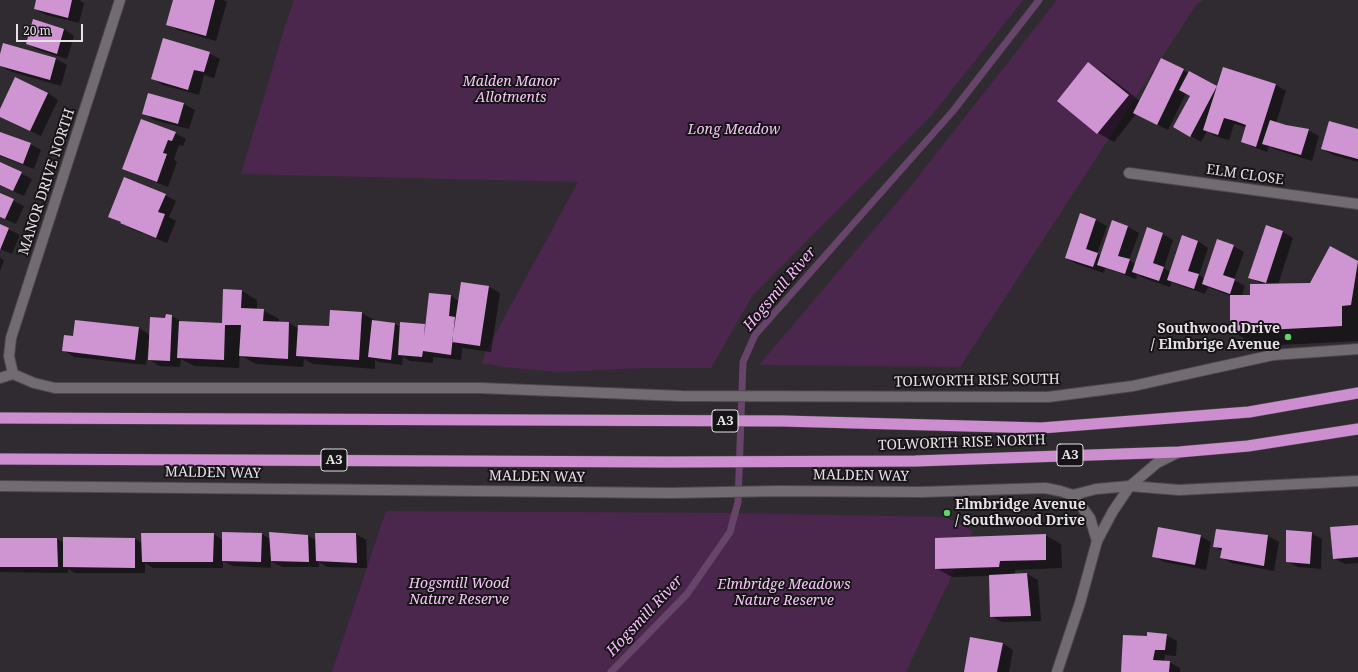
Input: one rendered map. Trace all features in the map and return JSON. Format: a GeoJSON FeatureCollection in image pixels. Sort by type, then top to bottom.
{"type":"FeatureCollection","features":[{"type":"Feature","properties":{"kind":"highway","name":"A3"},"geometry":{"type":"LineString","coordinates":[[0,418],[783,421],[1041,428],[1249,412],[1358,393]]}},
{"type":"Feature","properties":{"kind":"highway","name":"TOLWORTH RISE NORTH"},"geometry":{"type":"LineString","coordinates":[[781,461],[915,461],[1179,452],[1248,446],[1358,429]]}},
{"type":"Feature","properties":{"kind":"highway","name":"MALDEN WAY"},"geometry":{"type":"LineString","coordinates":[[0,459],[669,462],[781,461]]}},
{"type":"Feature","properties":{"kind":"street","name":"MANOR DRIVE NORTH"},"geometry":{"type":"LineString","coordinates":[[13,374],[10,356],[11,338],[120,0]]}},
{"type":"Feature","properties":{"kind":"street","name":"ELM CLOSE"},"geometry":{"type":"LineString","coordinates":[[1129,173],[1358,204]]}},
{"type":"Feature","properties":{"kind":"street","name":"TOLWORTH RISE SOUTH"},"geometry":{"type":"LineString","coordinates":[[13,374],[34,383],[55,388],[480,388],[682,396],[1048,397],[1133,386],[1273,355],[1358,349]]}},
{"type":"Feature","properties":{"kind":"street"},"geometry":{"type":"LineString","coordinates":[[0,378],[13,374]]}},
{"type":"Feature","properties":{"kind":"street"},"geometry":{"type":"LineString","coordinates":[[1057,672],[1080,603],[1096,541],[1113,511],[1130,486],[1157,463],[1179,452]]}},
{"type":"Feature","properties":{"kind":"street"},"geometry":{"type":"LineString","coordinates":[[1096,541],[1090,518],[1073,495],[1096,489],[1130,486],[1179,490],[1358,481]]}},
{"type":"Feature","properties":{"kind":"street","name":"MALDEN WAY"},"geometry":{"type":"LineString","coordinates":[[0,486],[670,493],[779,491],[922,492],[1046,488],[1073,495]]}},
{"type":"Feature","properties":{"kind":"green space","name":"Long Meadow"},"geometry":{"type":"Polygon","coordinates":[[[294,0],[1023,0],[932,115],[753,295],[711,368],[644,368],[558,372],[503,367],[482,363],[486,351],[578,182],[241,174],[294,0]]]}},
{"type":"Feature","properties":{"kind":"green space"},"geometry":{"type":"Polygon","coordinates":[[[1057,0],[1203,0],[1196,5],[960,367],[759,365],[910,187],[1057,0]]]}},
{"type":"Feature","properties":{"kind":"green space"},"geometry":{"type":"Polygon","coordinates":[[[386,511],[730,513],[946,517],[973,531],[906,672],[332,672],[386,511]]]}},
{"type":"Feature","properties":{"kind":"building"},"geometry":{"type":"Polygon","coordinates":[[[36,0],[72,0],[68,18],[34,9],[36,0]]]}},
{"type":"Feature","properties":{"kind":"building"},"geometry":{"type":"Polygon","coordinates":[[[173,0],[215,0],[206,36],[166,25],[173,0]]]}},
{"type":"Feature","properties":{"kind":"building"},"geometry":{"type":"Polygon","coordinates":[[[33,19],[64,29],[57,54],[26,44],[33,19]]]}},
{"type":"Feature","properties":{"kind":"building"},"geometry":{"type":"Polygon","coordinates":[[[163,38],[210,52],[204,72],[194,70],[188,90],[151,79],[163,38]]]}},
{"type":"Feature","properties":{"kind":"building"},"geometry":{"type":"Polygon","coordinates":[[[3,43],[56,58],[50,80],[0,66],[0,54],[3,43]]]}},
{"type":"Feature","properties":{"kind":"building"},"geometry":{"type":"Polygon","coordinates":[[[1161,58],[1184,69],[1157,125],[1133,113],[1161,58]]]}},
{"type":"Feature","properties":{"kind":"building"},"geometry":{"type":"Polygon","coordinates":[[[1088,62],[1129,95],[1097,134],[1057,101],[1088,62]]]}},
{"type":"Feature","properties":{"kind":"building"},"geometry":{"type":"Polygon","coordinates":[[[1223,67],[1276,84],[1256,147],[1241,142],[1246,125],[1235,121],[1224,118],[1218,135],[1203,130],[1223,67]]]}},
{"type":"Feature","properties":{"kind":"building"},"geometry":{"type":"Polygon","coordinates":[[[1189,71],[1217,86],[1190,137],[1173,127],[1190,96],[1179,90],[1189,71]]]}},
{"type":"Feature","properties":{"kind":"building"},"geometry":{"type":"Polygon","coordinates":[[[15,77],[48,93],[30,131],[0,117],[0,109],[15,77]]]}},
{"type":"Feature","properties":{"kind":"building"},"geometry":{"type":"Polygon","coordinates":[[[148,93],[184,103],[178,124],[142,114],[148,93]]]}},
{"type":"Feature","properties":{"kind":"building"},"geometry":{"type":"Polygon","coordinates":[[[141,119],[176,132],[172,141],[168,140],[163,153],[167,154],[157,182],[122,169],[141,119]]]}},
{"type":"Feature","properties":{"kind":"building"},"geometry":{"type":"Polygon","coordinates":[[[1270,120],[1286,125],[1309,129],[1301,155],[1262,144],[1270,120]]]}},
{"type":"Feature","properties":{"kind":"building"},"geometry":{"type":"Polygon","coordinates":[[[1329,121],[1358,129],[1358,159],[1321,149],[1329,121]]]}},
{"type":"Feature","properties":{"kind":"building"},"geometry":{"type":"Polygon","coordinates":[[[0,132],[31,143],[23,164],[0,155],[0,132]]]}},
{"type":"Feature","properties":{"kind":"building"},"geometry":{"type":"Polygon","coordinates":[[[0,162],[22,172],[13,191],[0,185],[0,162]]]}},
{"type":"Feature","properties":{"kind":"building"},"geometry":{"type":"Polygon","coordinates":[[[124,177],[166,194],[158,212],[165,214],[156,238],[108,217],[124,177]]]}},
{"type":"Feature","properties":{"kind":"building"},"geometry":{"type":"Polygon","coordinates":[[[0,193],[14,199],[5,219],[0,217],[0,193]]]}},
{"type":"Feature","properties":{"kind":"building"},"geometry":{"type":"Polygon","coordinates":[[[1080,213],[1096,219],[1086,249],[1098,253],[1093,267],[1065,258],[1080,213]]]}},
{"type":"Feature","properties":{"kind":"building"},"geometry":{"type":"Polygon","coordinates":[[[1112,220],[1128,226],[1118,256],[1130,259],[1125,274],[1097,265],[1112,220]]]}},
{"type":"Feature","properties":{"kind":"building"},"geometry":{"type":"Polygon","coordinates":[[[0,224],[9,228],[0,250],[0,224]]]}},
{"type":"Feature","properties":{"kind":"building"},"geometry":{"type":"Polygon","coordinates":[[[1266,225],[1283,231],[1266,283],[1248,278],[1266,225]]]}},
{"type":"Feature","properties":{"kind":"building"},"geometry":{"type":"Polygon","coordinates":[[[1147,227],[1163,233],[1153,263],[1164,267],[1159,281],[1132,272],[1147,227]]]}},
{"type":"Feature","properties":{"kind":"building"},"geometry":{"type":"Polygon","coordinates":[[[1182,235],[1198,241],[1188,271],[1199,274],[1194,289],[1167,280],[1182,235]]]}},
{"type":"Feature","properties":{"kind":"building"},"geometry":{"type":"Polygon","coordinates":[[[1217,239],[1234,245],[1223,275],[1235,279],[1230,294],[1202,284],[1217,239]]]}},
{"type":"Feature","properties":{"kind":"building"},"geometry":{"type":"Polygon","coordinates":[[[1330,246],[1358,261],[1351,305],[1342,306],[1342,326],[1230,332],[1230,295],[1250,295],[1250,284],[1310,283],[1330,246]]]}},
{"type":"Feature","properties":{"kind":"building"},"geometry":{"type":"Polygon","coordinates":[[[461,282],[489,286],[480,346],[452,342],[461,282]]]}},
{"type":"Feature","properties":{"kind":"building"},"geometry":{"type":"Polygon","coordinates":[[[223,289],[242,290],[241,308],[264,309],[263,321],[289,322],[288,359],[239,356],[241,325],[225,325],[224,360],[177,358],[179,321],[222,323],[223,289]]]}},
{"type":"Feature","properties":{"kind":"building"},"geometry":{"type":"Polygon","coordinates":[[[429,293],[451,295],[449,316],[455,317],[451,355],[423,351],[422,357],[398,355],[400,322],[425,324],[424,337],[429,293]]]}},
{"type":"Feature","properties":{"kind":"building"},"geometry":{"type":"Polygon","coordinates":[[[330,310],[362,312],[359,360],[296,356],[298,325],[329,326],[330,310]]]}},
{"type":"Feature","properties":{"kind":"building"},"geometry":{"type":"Polygon","coordinates":[[[166,314],[172,315],[170,361],[148,360],[150,317],[165,318],[166,314]]]}},
{"type":"Feature","properties":{"kind":"building"},"geometry":{"type":"Polygon","coordinates":[[[75,320],[139,327],[135,360],[62,351],[64,335],[73,336],[75,320]]]}},
{"type":"Feature","properties":{"kind":"building"},"geometry":{"type":"Polygon","coordinates":[[[372,320],[395,323],[391,360],[368,357],[372,320]]]}},
{"type":"Feature","properties":{"kind":"building"},"geometry":{"type":"Polygon","coordinates":[[[1358,525],[1358,557],[1333,559],[1330,527],[1358,525]]]}},
{"type":"Feature","properties":{"kind":"building"},"geometry":{"type":"Polygon","coordinates":[[[1158,527],[1201,535],[1195,565],[1152,557],[1158,527]]]}},
{"type":"Feature","properties":{"kind":"building"},"geometry":{"type":"Polygon","coordinates":[[[1216,529],[1268,535],[1264,566],[1220,558],[1222,548],[1213,547],[1216,529]]]}},
{"type":"Feature","properties":{"kind":"building"},"geometry":{"type":"Polygon","coordinates":[[[1286,530],[1312,532],[1310,564],[1286,562],[1286,530]]]}},
{"type":"Feature","properties":{"kind":"building"},"geometry":{"type":"Polygon","coordinates":[[[222,532],[262,533],[261,562],[222,561],[222,532]]]}},
{"type":"Feature","properties":{"kind":"building"},"geometry":{"type":"Polygon","coordinates":[[[269,532],[308,535],[309,562],[271,561],[269,532]]]}},
{"type":"Feature","properties":{"kind":"building"},"geometry":{"type":"Polygon","coordinates":[[[141,533],[214,533],[213,562],[142,562],[141,533]]]}},
{"type":"Feature","properties":{"kind":"building"},"geometry":{"type":"Polygon","coordinates":[[[315,533],[356,533],[357,563],[316,561],[315,533]]]}},
{"type":"Feature","properties":{"kind":"building"},"geometry":{"type":"Polygon","coordinates":[[[1046,534],[1046,560],[1000,561],[999,567],[935,569],[935,538],[1046,534]]]}},
{"type":"Feature","properties":{"kind":"building"},"geometry":{"type":"Polygon","coordinates":[[[63,537],[135,538],[135,568],[63,567],[63,537]]]}},
{"type":"Feature","properties":{"kind":"building"},"geometry":{"type":"Polygon","coordinates":[[[0,538],[57,538],[58,567],[0,567],[0,538]]]}},
{"type":"Feature","properties":{"kind":"building"},"geometry":{"type":"Polygon","coordinates":[[[1027,573],[1031,616],[990,617],[989,575],[1027,573]]]}},
{"type":"Feature","properties":{"kind":"building"},"geometry":{"type":"Polygon","coordinates":[[[1147,632],[1167,634],[1165,650],[1155,650],[1153,660],[1170,661],[1169,672],[1121,672],[1123,635],[1147,636],[1147,632]]]}},
{"type":"Feature","properties":{"kind":"building"},"geometry":{"type":"Polygon","coordinates":[[[970,637],[1003,643],[997,672],[964,672],[970,637]]]}},
{"type":"Feature","properties":{"kind":"waterway","name":"Hogsmill River"},"geometry":{"type":"LineString","coordinates":[[611,672],[687,594],[730,532],[738,502],[743,362],[755,335],[953,111],[1039,0]]}},
{"type":"Feature","properties":{"kind":"place","name":"Southwood Drive / Elmbrige Avenue"},"geometry":{"type":"Point","coordinates":[1288,337]}},
{"type":"Feature","properties":{"kind":"place","name":"Elmbridge Avenue / Southwood Drive"},"geometry":{"type":"Point","coordinates":[947,513]}},
{"type":"Feature","properties":{"kind":"park label","name":"Malden Manor Allotments"},"geometry":{"type":"Point","coordinates":[511,90]}},
{"type":"Feature","properties":{"kind":"park label","name":"Hogsmill Wood Nature Reserve"},"geometry":{"type":"Point","coordinates":[459,592]}},
{"type":"Feature","properties":{"kind":"park label","name":"Elmbridge Meadows Nature Reserve"},"geometry":{"type":"Point","coordinates":[784,594]}}]}
